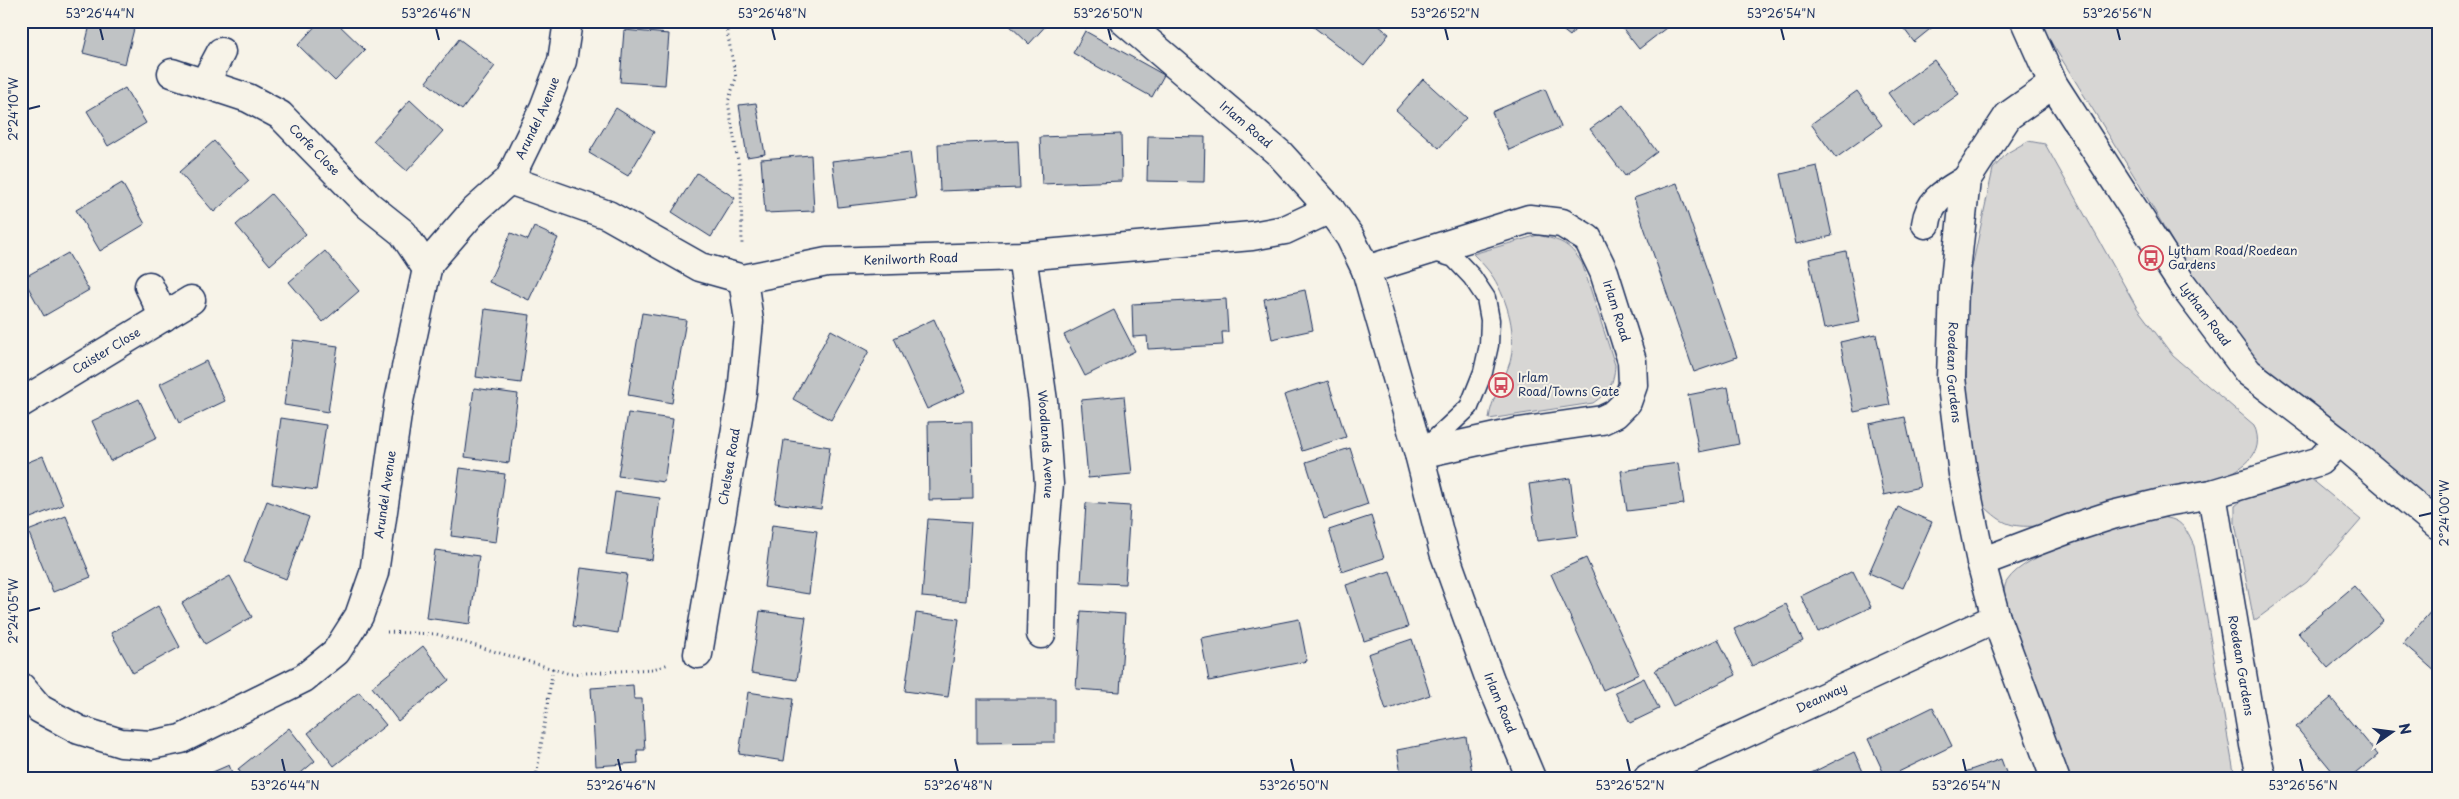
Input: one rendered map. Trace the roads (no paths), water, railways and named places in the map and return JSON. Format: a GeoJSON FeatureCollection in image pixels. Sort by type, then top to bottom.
{"type":"FeatureCollection","features":[{"type":"Feature","properties":{"kind":"street","name":"Arundel Avenue"},"geometry":{"type":"LineString","coordinates":[[21,687],[40,709],[79,730],[121,743],[151,745],[181,739],[304,678],[336,652],[359,616],[374,573],[399,401],[428,264],[446,241],[509,180],[544,108],[562,61],[568,21]]}},
{"type":"Feature","properties":{"kind":"street","name":"Lytham Road"},"geometry":{"type":"LineString","coordinates":[[2025,21],[2052,84],[2182,284],[2248,372],[2338,441],[2438,525]]}},
{"type":"Feature","properties":{"kind":"street","name":"Irlam Road"},"geometry":{"type":"LineString","coordinates":[[1134,24],[1280,154],[1330,210],[1350,237],[1366,270],[1419,454],[1444,552],[1490,680],[1531,778]]}},
{"type":"Feature","properties":{"kind":"street"},"geometry":{"type":"LineString","coordinates":[[204,84],[221,52]]}},
{"type":"Feature","properties":{"kind":"street","name":"Corfe Close"},"geometry":{"type":"LineString","coordinates":[[172,73],[248,98],[280,115],[368,205],[403,233],[427,268]]}},
{"type":"Feature","properties":{"kind":"street","name":"Roedean Gardens"},"geometry":{"type":"LineString","coordinates":[[1926,224],[1927,213],[1932,203],[1966,180],[2008,116],[2052,84]]}},
{"type":"Feature","properties":{"kind":"street","name":"Kenilworth Road"},"geometry":{"type":"LineString","coordinates":[[509,180],[608,215],[700,267],[743,279],[827,262],[1022,256],[1252,236],[1285,230],[1330,210]]}},
{"type":"Feature","properties":{"kind":"street","name":"Roedean Gardens"},"geometry":{"type":"LineString","coordinates":[[1966,180],[1954,289],[1951,378],[1963,474],[1980,562],[1996,618],[2054,778]]}},
{"type":"Feature","properties":{"kind":"street","name":"Irlam Road"},"geometry":{"type":"LineString","coordinates":[[1366,270],[1432,251],[1529,219],[1562,223],[1588,239],[1604,272],[1632,361],[1633,385],[1626,402],[1616,414],[1602,420],[1519,432],[1419,454]]}},
{"type":"Feature","properties":{"kind":"street","name":"Woodlands Avenue"},"geometry":{"type":"LineString","coordinates":[[1022,256],[1043,401],[1049,484],[1043,553],[1041,634]]}},
{"type":"Feature","properties":{"kind":"street","name":"Chelsea Road"},"geometry":{"type":"LineString","coordinates":[[698,654],[742,393],[749,321],[743,279]]}},
{"type":"Feature","properties":{"kind":"street"},"geometry":{"type":"LineString","coordinates":[[149,286],[164,317]]}},
{"type":"Feature","properties":{"kind":"street","name":"Caister Close"},"geometry":{"type":"LineString","coordinates":[[21,403],[192,300]]}},
{"type":"Feature","properties":{"kind":"street"},"geometry":{"type":"LineString","coordinates":[[1980,562],[2112,515],[2165,502],[2212,494],[2320,461],[2338,441]]}},
{"type":"Feature","properties":{"kind":"street","name":"Roedean Gardens"},"geometry":{"type":"LineString","coordinates":[[2212,494],[2254,745],[2262,778]]}},
{"type":"Feature","properties":{"kind":"street","name":"Deanway"},"geometry":{"type":"LineString","coordinates":[[1648,778],[1996,618]]}},
{"type":"Feature","properties":{"kind":"lane"},"geometry":{"type":"LineString","coordinates":[[1419,454],[1469,407],[1483,372],[1489,345],[1490,320],[1486,298],[1472,277],[1454,258],[1432,251]]}},
{"type":"Feature","properties":{"kind":"place","name":"Lytham Road/Roedean Gardens"},"geometry":{"type":"Point","coordinates":[2151,258]}},
{"type":"Feature","properties":{"kind":"place","name":"Irlam Road/Towns Gate"},"geometry":{"type":"Point","coordinates":[1501,385]}}]}
